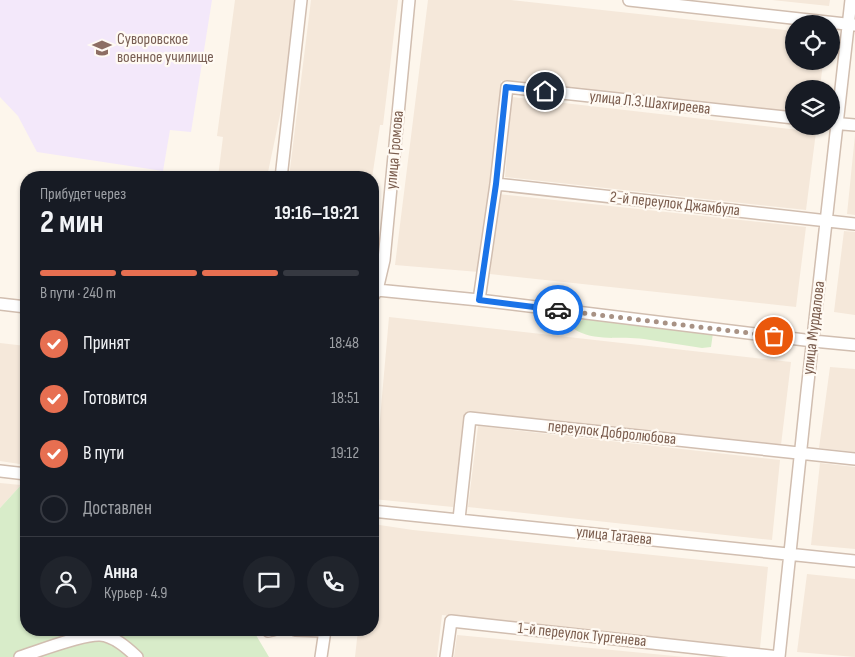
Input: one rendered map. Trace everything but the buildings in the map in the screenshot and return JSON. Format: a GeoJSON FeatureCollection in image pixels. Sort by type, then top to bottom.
{"type":"FeatureCollection","features":[{"type":"Feature","properties":{"kind":"street"},"geometry":{"type":"LineString","coordinates":[[282,171],[301,0]]}},
{"type":"Feature","properties":{"kind":"street","name":"улица Громова"},"geometry":{"type":"LineString","coordinates":[[379,276],[384,260],[409,0]]}},
{"type":"Feature","properties":{"kind":"street"},"geometry":{"type":"LineString","coordinates":[[629,0],[852,25]]}},
{"type":"Feature","properties":{"kind":"street"},"geometry":{"type":"LineString","coordinates":[[738,12],[740,0]]}},
{"type":"Feature","properties":{"kind":"street","name":"улица Мурдалова"},"geometry":{"type":"LineString","coordinates":[[840,90],[852,25],[851,0]]}},
{"type":"Feature","properties":{"kind":"street","name":"улица Л.З.Шахгиреева"},"geometry":{"type":"LineString","coordinates":[[496,184],[506,87],[785,117]]}},
{"type":"Feature","properties":{"kind":"street"},"geometry":{"type":"LineString","coordinates":[[840,124],[855,125]]}},
{"type":"Feature","properties":{"kind":"street","name":"улица Мурдалова"},"geometry":{"type":"LineString","coordinates":[[779,657],[827,221],[833,135]]}},
{"type":"Feature","properties":{"kind":"street"},"geometry":{"type":"LineString","coordinates":[[479,300],[496,184]]}},
{"type":"Feature","properties":{"kind":"street","name":"2-й переулок Джамбула"},"geometry":{"type":"LineString","coordinates":[[496,184],[855,224]]}},
{"type":"Feature","properties":{"kind":"street"},"geometry":{"type":"LineString","coordinates":[[379,293],[479,300],[855,345]]}},
{"type":"Feature","properties":{"kind":"street"},"geometry":{"type":"LineString","coordinates":[[0,304],[20,306]]}},
{"type":"Feature","properties":{"kind":"street","name":"переулок Добролюбова"},"geometry":{"type":"LineString","coordinates":[[459,520],[470,418],[855,459]]}},
{"type":"Feature","properties":{"kind":"street"},"geometry":{"type":"LineString","coordinates":[[0,471],[20,473]]}},
{"type":"Feature","properties":{"kind":"street","name":"улица Татаева"},"geometry":{"type":"LineString","coordinates":[[379,512],[855,561]]}},
{"type":"Feature","properties":{"kind":"street","name":"1-й переулок Тургенева"},"geometry":{"type":"LineString","coordinates":[[446,657],[451,620],[779,657]]}},
{"type":"Feature","properties":{"kind":"street"},"geometry":{"type":"LineString","coordinates":[[20,657],[95,636]]}},
{"type":"Feature","properties":{"kind":"street"},"geometry":{"type":"LineString","coordinates":[[104,636],[126,647],[137,657]]}},
{"type":"Feature","properties":{"kind":"street"},"geometry":{"type":"LineString","coordinates":[[321,657],[324,636]]}},
{"type":"Feature","properties":{"kind":"shaded area","name":"Суворовское военное училище"},"geometry":{"type":"Polygon","coordinates":[[[0,0],[212,0],[191,132],[170,130],[163,171],[37,152],[18,116],[0,97],[0,0]]]}},
{"type":"Feature","properties":{"kind":"shaded area"},"geometry":{"type":"Polygon","coordinates":[[[235,0],[295,0],[284,96],[268,171],[219,171],[223,137],[217,136],[235,0]]]}},
{"type":"Feature","properties":{"kind":"shaded area"},"geometry":{"type":"Polygon","coordinates":[[[311,0],[398,0],[383,125],[380,125],[373,171],[290,171],[311,0]]]}},
{"type":"Feature","properties":{"kind":"shaded area"},"geometry":{"type":"Polygon","coordinates":[[[428,0],[511,0],[785,30],[785,70],[822,70],[821,80],[785,80],[785,112],[501,81],[493,182],[479,272],[395,265],[428,0]]]}},
{"type":"Feature","properties":{"kind":"shaded area"},"geometry":{"type":"Polygon","coordinates":[[[772,0],[830,0],[829,6],[772,0]]]}},
{"type":"Feature","properties":{"kind":"shaded area"},"geometry":{"type":"Polygon","coordinates":[[[512,97],[785,128],[785,135],[816,135],[806,210],[505,177],[512,97]]]}},
{"type":"Feature","properties":{"kind":"shaded area"},"geometry":{"type":"Polygon","coordinates":[[[855,135],[855,215],[847,214],[855,135]]]}},
{"type":"Feature","properties":{"kind":"shaded area"},"geometry":{"type":"Polygon","coordinates":[[[498,194],[806,227],[796,307],[490,274],[498,194]]]}},
{"type":"Feature","properties":{"kind":"shaded area"},"geometry":{"type":"Polygon","coordinates":[[[844,231],[855,232],[855,315],[834,312],[844,231]]]}},
{"type":"Feature","properties":{"kind":"shaded area"},"geometry":{"type":"Polygon","coordinates":[[[389,317],[791,362],[781,445],[465,413],[453,507],[379,500],[379,431],[389,317]]]}},
{"type":"Feature","properties":{"kind":"shaded area"},"geometry":{"type":"Polygon","coordinates":[[[0,343],[20,345],[20,464],[0,461],[0,343]]]}},
{"type":"Feature","properties":{"kind":"shaded area"},"geometry":{"type":"Polygon","coordinates":[[[830,367],[855,369],[855,452],[819,448],[830,367]]]}},
{"type":"Feature","properties":{"kind":"shaded area"},"geometry":{"type":"Polygon","coordinates":[[[478,426],[780,460],[772,540],[468,507],[478,426]]]}},
{"type":"Feature","properties":{"kind":"shaded area"},"geometry":{"type":"Polygon","coordinates":[[[820,463],[855,467],[855,549],[811,545],[820,463]]]}},
{"type":"Feature","properties":{"kind":"shaded area"},"geometry":{"type":"Polygon","coordinates":[[[0,483],[20,485],[20,486],[0,508],[0,483]]]}},
{"type":"Feature","properties":{"kind":"shaded area"},"geometry":{"type":"Polygon","coordinates":[[[379,525],[768,567],[760,648],[442,615],[437,657],[355,657],[357,636],[379,636],[379,525]]]}},
{"type":"Feature","properties":{"kind":"shaded area"},"geometry":{"type":"Polygon","coordinates":[[[807,574],[855,579],[855,657],[797,652],[807,574]]]}},
{"type":"Feature","properties":{"kind":"shaded area"},"geometry":{"type":"Polygon","coordinates":[[[457,635],[685,657],[454,657],[457,635]]]}},
{"type":"Feature","properties":{"kind":"green space"},"geometry":{"type":"Polygon","coordinates":[[[588,318],[713,333],[711,347],[702,348],[635,338],[590,336],[574,329],[575,323],[588,318]]]}},
{"type":"Feature","properties":{"kind":"green space"},"geometry":{"type":"Polygon","coordinates":[[[20,486],[20,636],[257,636],[269,657],[0,657],[0,508],[20,486]]]}},
{"type":"Feature","properties":{"kind":"way so far"},"geometry":{"type":"LineString","coordinates":[[558,310],[774,336]]}},
{"type":"Feature","properties":{"kind":"place","name":"Суворовское военное училище"},"geometry":{"type":"Point","coordinates":[102,48]}},
{"type":"Feature","properties":{"kind":"route"},"geometry":{"type":"LineString","coordinates":[[545,91],[506,87],[496,184],[479,300],[558,310]]}}]}
